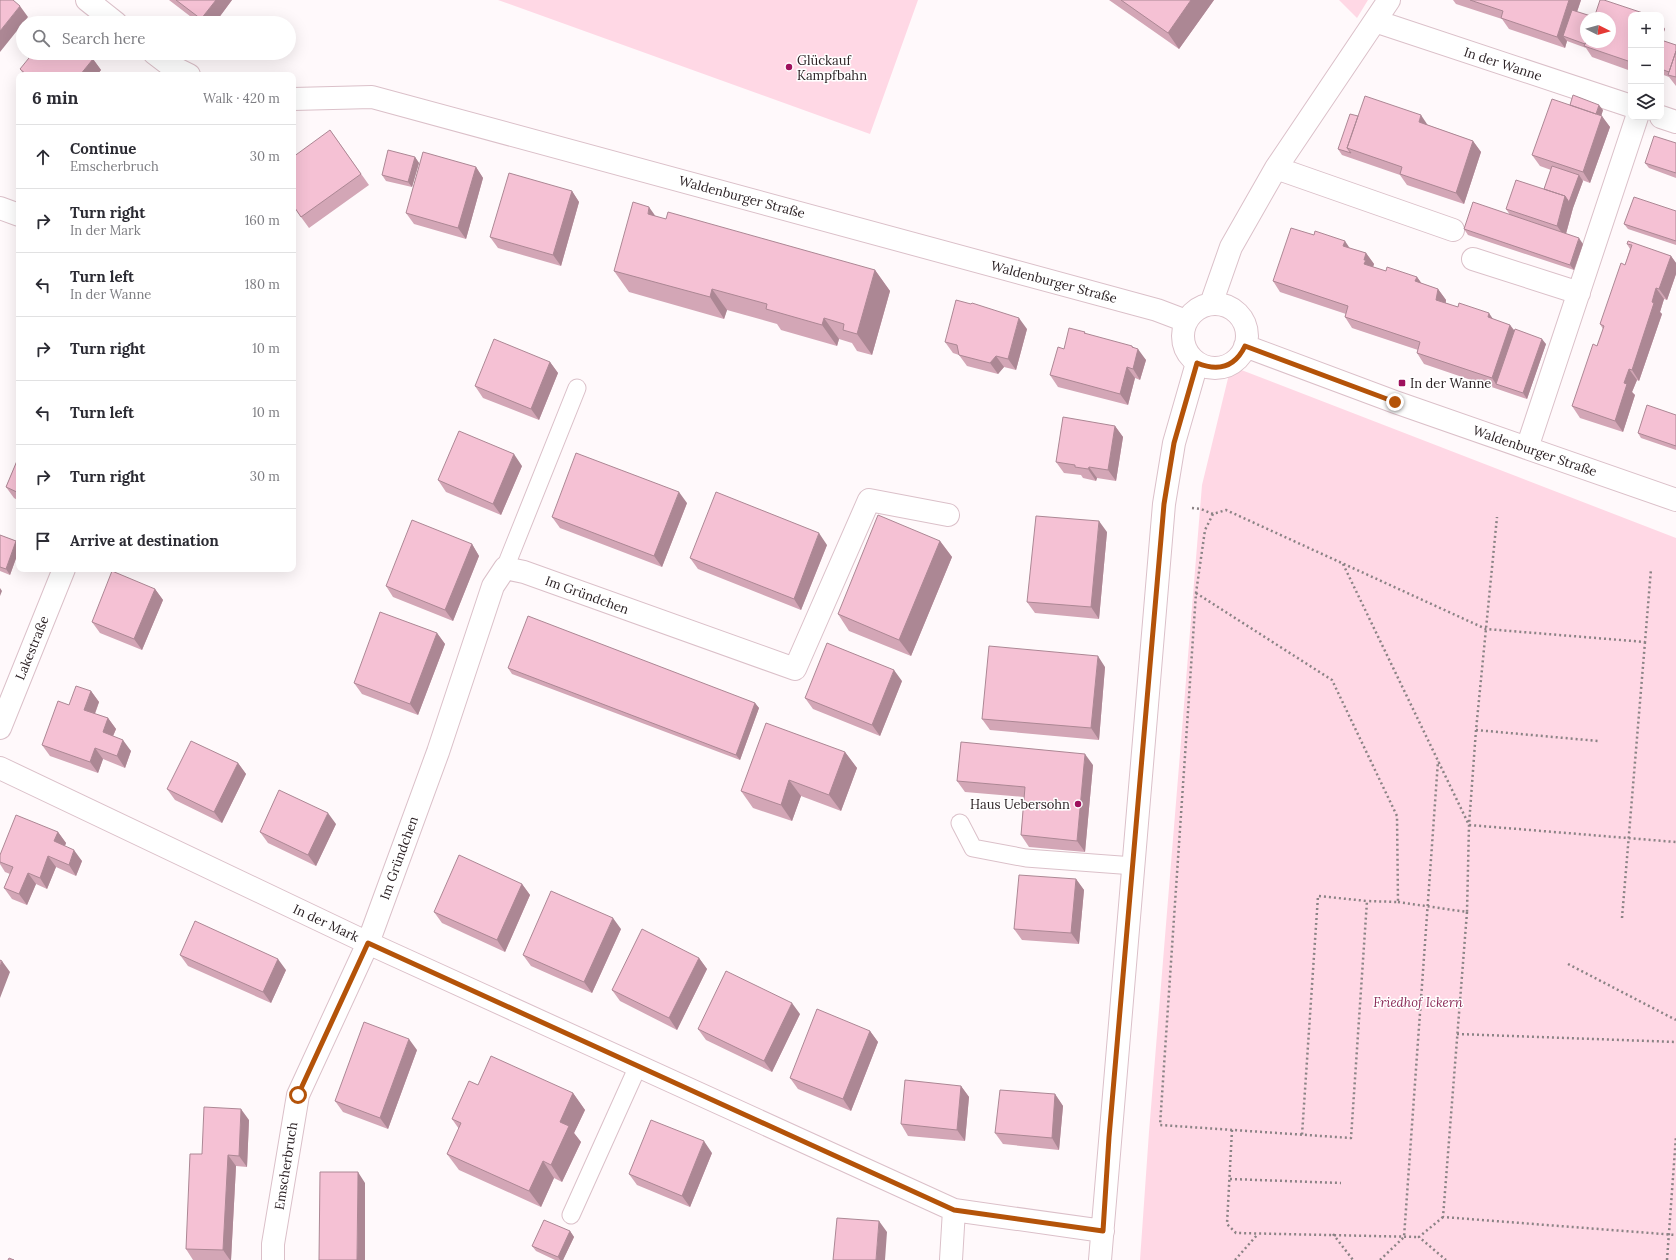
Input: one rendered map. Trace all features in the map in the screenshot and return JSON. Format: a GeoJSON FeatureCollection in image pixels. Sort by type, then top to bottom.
{"type":"FeatureCollection","features":[{"type":"Feature","properties":{"kind":"street"},"geometry":{"type":"LineString","coordinates":[[87,0],[107,16]]}},
{"type":"Feature","properties":{"kind":"street"},"geometry":{"type":"LineString","coordinates":[[1211,304],[1231,248],[1276,168],[1389,0]]}},
{"type":"Feature","properties":{"kind":"street","name":"In der Wanne"},"geometry":{"type":"LineString","coordinates":[[1375,21],[1628,105]]}},
{"type":"Feature","properties":{"kind":"street"},"geometry":{"type":"LineString","coordinates":[[163,60],[171,66],[184,72]]}},
{"type":"Feature","properties":{"kind":"street","name":"Waldenburger Straße"},"geometry":{"type":"LineString","coordinates":[[296,99],[372,97],[1158,310],[1186,321]]}},
{"type":"Feature","properties":{"kind":"street"},"geometry":{"type":"LineString","coordinates":[[1664,118],[1676,122]]}},
{"type":"Feature","properties":{"kind":"street"},"geometry":{"type":"LineString","coordinates":[[1527,448],[1636,120]]}},
{"type":"Feature","properties":{"kind":"street"},"geometry":{"type":"LineString","coordinates":[[1276,168],[1453,230]]}},
{"type":"Feature","properties":{"kind":"street"},"geometry":{"type":"LineString","coordinates":[[0,208],[16,215]]}},
{"type":"Feature","properties":{"kind":"street"},"geometry":{"type":"LineString","coordinates":[[1473,259],[1579,293]]}},
{"type":"Feature","properties":{"kind":"street"},"geometry":{"type":"LineString","coordinates":[[1211,304],[1229,307],[1236,312],[1242,319],[1247,337],[1241,354],[1234,361],[1226,366],[1216,368],[1207,367],[1197,363],[1188,353],[1182,340],[1186,321],[1196,310],[1211,304]]}},
{"type":"Feature","properties":{"kind":"street","name":"Waldenburger Straße"},"geometry":{"type":"LineString","coordinates":[[1245,346],[1395,402],[1676,500]]}},
{"type":"Feature","properties":{"kind":"street"},"geometry":{"type":"LineString","coordinates":[[1100,1260],[1109,1137],[1134,866],[1164,504],[1174,443],[1197,363]]}},
{"type":"Feature","properties":{"kind":"street","name":"Im Gründchen"},"geometry":{"type":"LineString","coordinates":[[368,943],[438,752],[493,586],[505,568],[524,572],[795,669],[869,500],[948,514]]}},
{"type":"Feature","properties":{"kind":"street","name":"Lakestraße"},"geometry":{"type":"LineString","coordinates":[[0,728],[63,572]]}},
{"type":"Feature","properties":{"kind":"street","name":"In der Mark"},"geometry":{"type":"LineString","coordinates":[[0,768],[368,943],[954,1210],[1103,1231]]}},
{"type":"Feature","properties":{"kind":"street","name":"Emscherbruch"},"geometry":{"type":"LineString","coordinates":[[273,1260],[273,1244],[298,1095],[368,943]]}},
{"type":"Feature","properties":{"kind":"street"},"geometry":{"type":"LineString","coordinates":[[950,1260],[954,1210]]}},
{"type":"Feature","properties":{"kind":"lane"},"geometry":{"type":"LineString","coordinates":[[505,568],[577,388]]}},
{"type":"Feature","properties":{"kind":"lane"},"geometry":{"type":"LineString","coordinates":[[960,823],[973,848],[1026,858],[1134,866]]}},
{"type":"Feature","properties":{"kind":"lane"},"geometry":{"type":"LineString","coordinates":[[571,1215],[638,1066]]}},
{"type":"Feature","properties":{"kind":"path"},"geometry":{"type":"LineString","coordinates":[[1164,504],[1201,509],[1213,514],[1226,510],[1486,629],[1645,642]]}},
{"type":"Feature","properties":{"kind":"path"},"geometry":{"type":"LineString","coordinates":[[1213,514],[1205,530],[1196,594],[1160,1125],[1302,1136],[1350,1138],[1367,901]]}},
{"type":"Feature","properties":{"kind":"path"},"geometry":{"type":"LineString","coordinates":[[1443,1217],[1467,912],[1470,825],[1476,730],[1497,517]]}},
{"type":"Feature","properties":{"kind":"path"},"geometry":{"type":"LineString","coordinates":[[1343,564],[1470,825]]}},
{"type":"Feature","properties":{"kind":"path"},"geometry":{"type":"LineString","coordinates":[[1622,918],[1630,839],[1651,568]]}},
{"type":"Feature","properties":{"kind":"path"},"geometry":{"type":"LineString","coordinates":[[1196,594],[1332,680],[1397,816],[1398,902]]}},
{"type":"Feature","properties":{"kind":"path"},"geometry":{"type":"LineString","coordinates":[[1476,730],[1598,741]]}},
{"type":"Feature","properties":{"kind":"path"},"geometry":{"type":"LineString","coordinates":[[1380,1260],[1404,1237],[1429,906],[1438,761]]}},
{"type":"Feature","properties":{"kind":"path"},"geometry":{"type":"LineString","coordinates":[[1470,825],[1676,842]]}},
{"type":"Feature","properties":{"kind":"path"},"geometry":{"type":"LineString","coordinates":[[1302,1136],[1318,896],[1367,901],[1398,902],[1467,912]]}},
{"type":"Feature","properties":{"kind":"path"},"geometry":{"type":"LineString","coordinates":[[1568,964],[1676,1020]]}},
{"type":"Feature","properties":{"kind":"path"},"geometry":{"type":"LineString","coordinates":[[1457,1034],[1676,1042]]}},
{"type":"Feature","properties":{"kind":"path"},"geometry":{"type":"LineString","coordinates":[[1232,1130],[1227,1224],[1236,1233],[1419,1237],[1443,1217],[1676,1235]]}},
{"type":"Feature","properties":{"kind":"path"},"geometry":{"type":"LineString","coordinates":[[1667,1260],[1676,1136]]}},
{"type":"Feature","properties":{"kind":"path"},"geometry":{"type":"LineString","coordinates":[[1230,1179],[1341,1183]]}},
{"type":"Feature","properties":{"kind":"path"},"geometry":{"type":"LineString","coordinates":[[1235,1260],[1258,1234]]}},
{"type":"Feature","properties":{"kind":"path"},"geometry":{"type":"LineString","coordinates":[[1333,1234],[1354,1260]]}},
{"type":"Feature","properties":{"kind":"path"},"geometry":{"type":"LineString","coordinates":[[1419,1237],[1446,1260]]}},
{"type":"Feature","properties":{"kind":"green space","name":"Glückauf Kampfbahn"},"geometry":{"type":"Polygon","coordinates":[[[498,0],[918,0],[870,134],[498,0]]]}},
{"type":"Feature","properties":{"kind":"green space"},"geometry":{"type":"Polygon","coordinates":[[[1339,0],[1368,0],[1357,18],[1339,0]]]}},
{"type":"Feature","properties":{"kind":"green space","name":"Friedhof Ickern"},"geometry":{"type":"Polygon","coordinates":[[[1231,366],[1676,538],[1676,1260],[1140,1260],[1149,1132],[1202,485],[1231,366]]]}},
{"type":"Feature","properties":{"kind":"building"},"geometry":{"type":"Polygon","coordinates":[[[0,0],[13,0],[20,6],[0,31],[0,0]]]}},
{"type":"Feature","properties":{"kind":"building"},"geometry":{"type":"Polygon","coordinates":[[[176,0],[216,0],[203,16],[197,16],[176,0]]]}},
{"type":"Feature","properties":{"kind":"building"},"geometry":{"type":"Polygon","coordinates":[[[1121,0],[1191,0],[1168,33],[1121,0]]]}},
{"type":"Feature","properties":{"kind":"building"},"geometry":{"type":"Polygon","coordinates":[[[1470,0],[1569,0],[1557,37],[1501,18],[1503,11],[1470,0]]]}},
{"type":"Feature","properties":{"kind":"building"},"geometry":{"type":"Polygon","coordinates":[[[1600,0],[1604,0],[1640,12],[1628,12],[1628,61],[1590,48],[1616,48],[1616,12],[1596,12],[1600,0]]]}},
{"type":"Feature","properties":{"kind":"building"},"geometry":{"type":"Polygon","coordinates":[[[1572,10],[1580,13],[1580,42],[1563,36],[1572,10]]]}},
{"type":"Feature","properties":{"kind":"building"},"geometry":{"type":"Polygon","coordinates":[[[1664,41],[1676,45],[1676,51],[1669,72],[1664,70],[1664,41]]]}},
{"type":"Feature","properties":{"kind":"building"},"geometry":{"type":"Polygon","coordinates":[[[1676,51],[1676,77],[1668,75],[1676,51]]]}},
{"type":"Feature","properties":{"kind":"building"},"geometry":{"type":"Polygon","coordinates":[[[27,60],[92,60],[82,72],[24,72],[20,69],[27,60]]]}},
{"type":"Feature","properties":{"kind":"building"},"geometry":{"type":"Polygon","coordinates":[[[1573,95],[1599,105],[1596,114],[1570,105],[1573,95]]]}},
{"type":"Feature","properties":{"kind":"building"},"geometry":{"type":"Polygon","coordinates":[[[1365,96],[1421,115],[1419,122],[1473,141],[1456,193],[1400,174],[1402,167],[1347,148],[1365,96]]]}},
{"type":"Feature","properties":{"kind":"building"},"geometry":{"type":"Polygon","coordinates":[[[1552,99],[1602,116],[1583,172],[1532,155],[1552,99]]]}},
{"type":"Feature","properties":{"kind":"building"},"geometry":{"type":"Polygon","coordinates":[[[1350,114],[1358,116],[1347,148],[1351,153],[1338,149],[1350,114]]]}},
{"type":"Feature","properties":{"kind":"building"},"geometry":{"type":"Polygon","coordinates":[[[330,130],[361,174],[301,217],[296,210],[296,155],[330,130]]]}},
{"type":"Feature","properties":{"kind":"building"},"geometry":{"type":"Polygon","coordinates":[[[1654,136],[1676,143],[1676,173],[1645,163],[1654,136]]]}},
{"type":"Feature","properties":{"kind":"building"},"geometry":{"type":"Polygon","coordinates":[[[388,150],[415,157],[408,182],[382,175],[388,150]]]}},
{"type":"Feature","properties":{"kind":"building"},"geometry":{"type":"Polygon","coordinates":[[[423,152],[476,167],[458,228],[406,213],[423,152]]]}},
{"type":"Feature","properties":{"kind":"building"},"geometry":{"type":"Polygon","coordinates":[[[1552,166],[1579,175],[1569,202],[1565,196],[1544,189],[1552,166]]]}},
{"type":"Feature","properties":{"kind":"building"},"geometry":{"type":"Polygon","coordinates":[[[509,173],[572,191],[553,255],[490,237],[509,173]]]}},
{"type":"Feature","properties":{"kind":"building"},"geometry":{"type":"Polygon","coordinates":[[[1516,180],[1565,196],[1557,226],[1506,209],[1516,180]]]}},
{"type":"Feature","properties":{"kind":"building"},"geometry":{"type":"Polygon","coordinates":[[[1634,197],[1676,211],[1676,241],[1624,224],[1634,197]]]}},
{"type":"Feature","properties":{"kind":"building"},"geometry":{"type":"Polygon","coordinates":[[[633,202],[649,207],[648,214],[666,219],[668,212],[875,270],[857,334],[843,330],[844,324],[824,318],[822,325],[766,309],[767,304],[712,289],[710,297],[614,271],[633,202]]]}},
{"type":"Feature","properties":{"kind":"building"},"geometry":{"type":"Polygon","coordinates":[[[1473,202],[1579,238],[1570,265],[1464,229],[1473,202]]]}},
{"type":"Feature","properties":{"kind":"building"},"geometry":{"type":"Polygon","coordinates":[[[1291,228],[1314,235],[1315,231],[1345,241],[1343,246],[1366,253],[1364,260],[1366,260],[1364,264],[1386,271],[1387,267],[1417,277],[1415,281],[1438,289],[1436,300],[1458,307],[1459,303],[1489,313],[1488,317],[1510,325],[1492,378],[1417,353],[1420,342],[1345,317],[1348,306],[1273,281],[1291,228]]]}},
{"type":"Feature","properties":{"kind":"building"},"geometry":{"type":"Polygon","coordinates":[[[1628,241],[1671,256],[1659,289],[1656,288],[1652,302],[1654,303],[1632,370],[1629,369],[1624,383],[1627,384],[1615,421],[1572,406],[1593,344],[1597,346],[1604,326],[1600,324],[1621,263],[1625,265],[1632,245],[1627,244],[1628,241]]]}},
{"type":"Feature","properties":{"kind":"building"},"geometry":{"type":"Polygon","coordinates":[[[956,300],[972,303],[1019,318],[1008,359],[996,356],[990,363],[959,355],[957,345],[945,342],[956,300]]]}},
{"type":"Feature","properties":{"kind":"building"},"geometry":{"type":"Polygon","coordinates":[[[1069,328],[1138,349],[1133,369],[1127,367],[1120,394],[1050,375],[1058,347],[1064,349],[1069,328]]]}},
{"type":"Feature","properties":{"kind":"building"},"geometry":{"type":"Polygon","coordinates":[[[1515,329],[1542,339],[1523,393],[1496,384],[1515,329]]]}},
{"type":"Feature","properties":{"kind":"building"},"geometry":{"type":"Polygon","coordinates":[[[494,339],[550,362],[531,409],[475,386],[494,339]]]}},
{"type":"Feature","properties":{"kind":"building"},"geometry":{"type":"Polygon","coordinates":[[[1647,405],[1676,415],[1676,446],[1638,433],[1647,405]]]}},
{"type":"Feature","properties":{"kind":"building"},"geometry":{"type":"Polygon","coordinates":[[[1063,417],[1115,426],[1108,470],[1089,467],[1088,469],[1075,467],[1075,465],[1056,462],[1063,417]]]}},
{"type":"Feature","properties":{"kind":"building"},"geometry":{"type":"Polygon","coordinates":[[[459,431],[514,454],[493,504],[438,480],[459,431]]]}},
{"type":"Feature","properties":{"kind":"building"},"geometry":{"type":"Polygon","coordinates":[[[576,453],[679,492],[654,556],[552,517],[576,453]]]}},
{"type":"Feature","properties":{"kind":"building"},"geometry":{"type":"Polygon","coordinates":[[[16,463],[16,492],[6,487],[16,463]]]}},
{"type":"Feature","properties":{"kind":"building"},"geometry":{"type":"Polygon","coordinates":[[[716,492],[819,533],[794,599],[690,558],[716,492]]]}},
{"type":"Feature","properties":{"kind":"building"},"geometry":{"type":"Polygon","coordinates":[[[878,515],[940,541],[899,640],[838,614],[878,515]]]}},
{"type":"Feature","properties":{"kind":"building"},"geometry":{"type":"Polygon","coordinates":[[[1036,516],[1099,521],[1091,607],[1027,602],[1036,516]]]}},
{"type":"Feature","properties":{"kind":"building"},"geometry":{"type":"Polygon","coordinates":[[[412,520],[472,544],[445,610],[386,586],[412,520]]]}},
{"type":"Feature","properties":{"kind":"building"},"geometry":{"type":"Polygon","coordinates":[[[0,535],[16,541],[6,569],[0,567],[0,535]]]}},
{"type":"Feature","properties":{"kind":"building"},"geometry":{"type":"Polygon","coordinates":[[[112,572],[155,589],[134,639],[92,622],[112,572]]]}},
{"type":"Feature","properties":{"kind":"building"},"geometry":{"type":"Polygon","coordinates":[[[380,612],[437,633],[410,704],[354,683],[380,612]]]}},
{"type":"Feature","properties":{"kind":"building"},"geometry":{"type":"Polygon","coordinates":[[[528,616],[755,703],[736,755],[508,668],[528,616]]]}},
{"type":"Feature","properties":{"kind":"building"},"geometry":{"type":"Polygon","coordinates":[[[827,643],[894,670],[872,725],[805,698],[827,643]]]}},
{"type":"Feature","properties":{"kind":"building"},"geometry":{"type":"Polygon","coordinates":[[[989,646],[1098,656],[1091,728],[982,719],[989,646]]]}},
{"type":"Feature","properties":{"kind":"building"},"geometry":{"type":"Polygon","coordinates":[[[76,686],[91,691],[84,710],[108,718],[103,732],[123,740],[117,756],[95,748],[90,762],[42,745],[58,701],[69,705],[76,686]]]}},
{"type":"Feature","properties":{"kind":"building"},"geometry":{"type":"Polygon","coordinates":[[[766,723],[845,752],[829,795],[789,780],[781,805],[741,791],[766,723]]]}},
{"type":"Feature","properties":{"kind":"building"},"geometry":{"type":"Polygon","coordinates":[[[191,741],[238,763],[214,812],[167,789],[191,741]]]}},
{"type":"Feature","properties":{"kind":"building"},"geometry":{"type":"Polygon","coordinates":[[[961,742],[1085,754],[1077,841],[1021,835],[1025,787],[957,781],[961,742]]]}},
{"type":"Feature","properties":{"kind":"building"},"geometry":{"type":"Polygon","coordinates":[[[279,790],[328,813],[308,855],[260,832],[279,790]]]}},
{"type":"Feature","properties":{"kind":"building"},"geometry":{"type":"Polygon","coordinates":[[[16,815],[58,832],[54,841],[74,850],[69,865],[48,856],[40,878],[28,873],[19,894],[4,888],[13,867],[0,862],[0,855],[16,815]]]}},
{"type":"Feature","properties":{"kind":"building"},"geometry":{"type":"Polygon","coordinates":[[[459,855],[522,884],[497,940],[434,912],[459,855]]]}},
{"type":"Feature","properties":{"kind":"building"},"geometry":{"type":"Polygon","coordinates":[[[1019,875],[1076,879],[1071,933],[1014,929],[1019,875]]]}},
{"type":"Feature","properties":{"kind":"building"},"geometry":{"type":"Polygon","coordinates":[[[551,891],[613,918],[584,982],[523,955],[551,891]]]}},
{"type":"Feature","properties":{"kind":"building"},"geometry":{"type":"Polygon","coordinates":[[[195,921],[278,959],[263,992],[180,955],[195,921]]]}},
{"type":"Feature","properties":{"kind":"building"},"geometry":{"type":"Polygon","coordinates":[[[642,929],[699,958],[669,1018],[612,990],[642,929]]]}},
{"type":"Feature","properties":{"kind":"building"},"geometry":{"type":"Polygon","coordinates":[[[726,971],[792,1003],[764,1061],[698,1029],[726,971]]]}},
{"type":"Feature","properties":{"kind":"building"},"geometry":{"type":"Polygon","coordinates":[[[817,1009],[870,1031],[843,1099],[790,1078],[817,1009]]]}},
{"type":"Feature","properties":{"kind":"building"},"geometry":{"type":"Polygon","coordinates":[[[364,1022],[409,1039],[380,1118],[335,1101],[364,1022]]]}},
{"type":"Feature","properties":{"kind":"building"},"geometry":{"type":"Polygon","coordinates":[[[491,1056],[573,1093],[560,1122],[569,1126],[551,1165],[543,1161],[529,1191],[447,1154],[461,1123],[452,1119],[469,1081],[478,1085],[491,1056]]]}},
{"type":"Feature","properties":{"kind":"building"},"geometry":{"type":"Polygon","coordinates":[[[905,1080],[961,1086],[957,1130],[901,1124],[905,1080]]]}},
{"type":"Feature","properties":{"kind":"building"},"geometry":{"type":"Polygon","coordinates":[[[1000,1090],[1055,1094],[1052,1138],[995,1133],[1000,1090]]]}},
{"type":"Feature","properties":{"kind":"building"},"geometry":{"type":"Polygon","coordinates":[[[204,1107],[241,1109],[239,1156],[228,1155],[223,1250],[186,1249],[190,1154],[202,1154],[204,1107]]]}},
{"type":"Feature","properties":{"kind":"building"},"geometry":{"type":"Polygon","coordinates":[[[651,1120],[704,1141],[682,1196],[629,1174],[651,1120]]]}},
{"type":"Feature","properties":{"kind":"building"},"geometry":{"type":"Polygon","coordinates":[[[320,1172],[358,1172],[357,1260],[319,1260],[320,1172]]]}},
{"type":"Feature","properties":{"kind":"building"},"geometry":{"type":"Polygon","coordinates":[[[837,1218],[879,1221],[876,1260],[833,1260],[837,1218]]]}},
{"type":"Feature","properties":{"kind":"building"},"geometry":{"type":"Polygon","coordinates":[[[544,1220],[570,1231],[558,1257],[532,1246],[544,1220]]]}},
{"type":"Feature","properties":{"kind":"place","name":"Glückauf Kampfbahn"},"geometry":{"type":"Point","coordinates":[789,67]}},
{"type":"Feature","properties":{"kind":"place","name":"In der Wanne"},"geometry":{"type":"Point","coordinates":[1402,383]}},
{"type":"Feature","properties":{"kind":"place","name":"Haus Uebersohn"},"geometry":{"type":"Point","coordinates":[1078,804]}},
{"type":"Feature","properties":{"kind":"route"},"geometry":{"type":"LineString","coordinates":[[298,1095],[368,943],[954,1210],[1103,1231],[1109,1137],[1134,866],[1164,504],[1174,443],[1197,363],[1207,367],[1216,368],[1226,366],[1241,354],[1245,346],[1395,402]]}}]}
